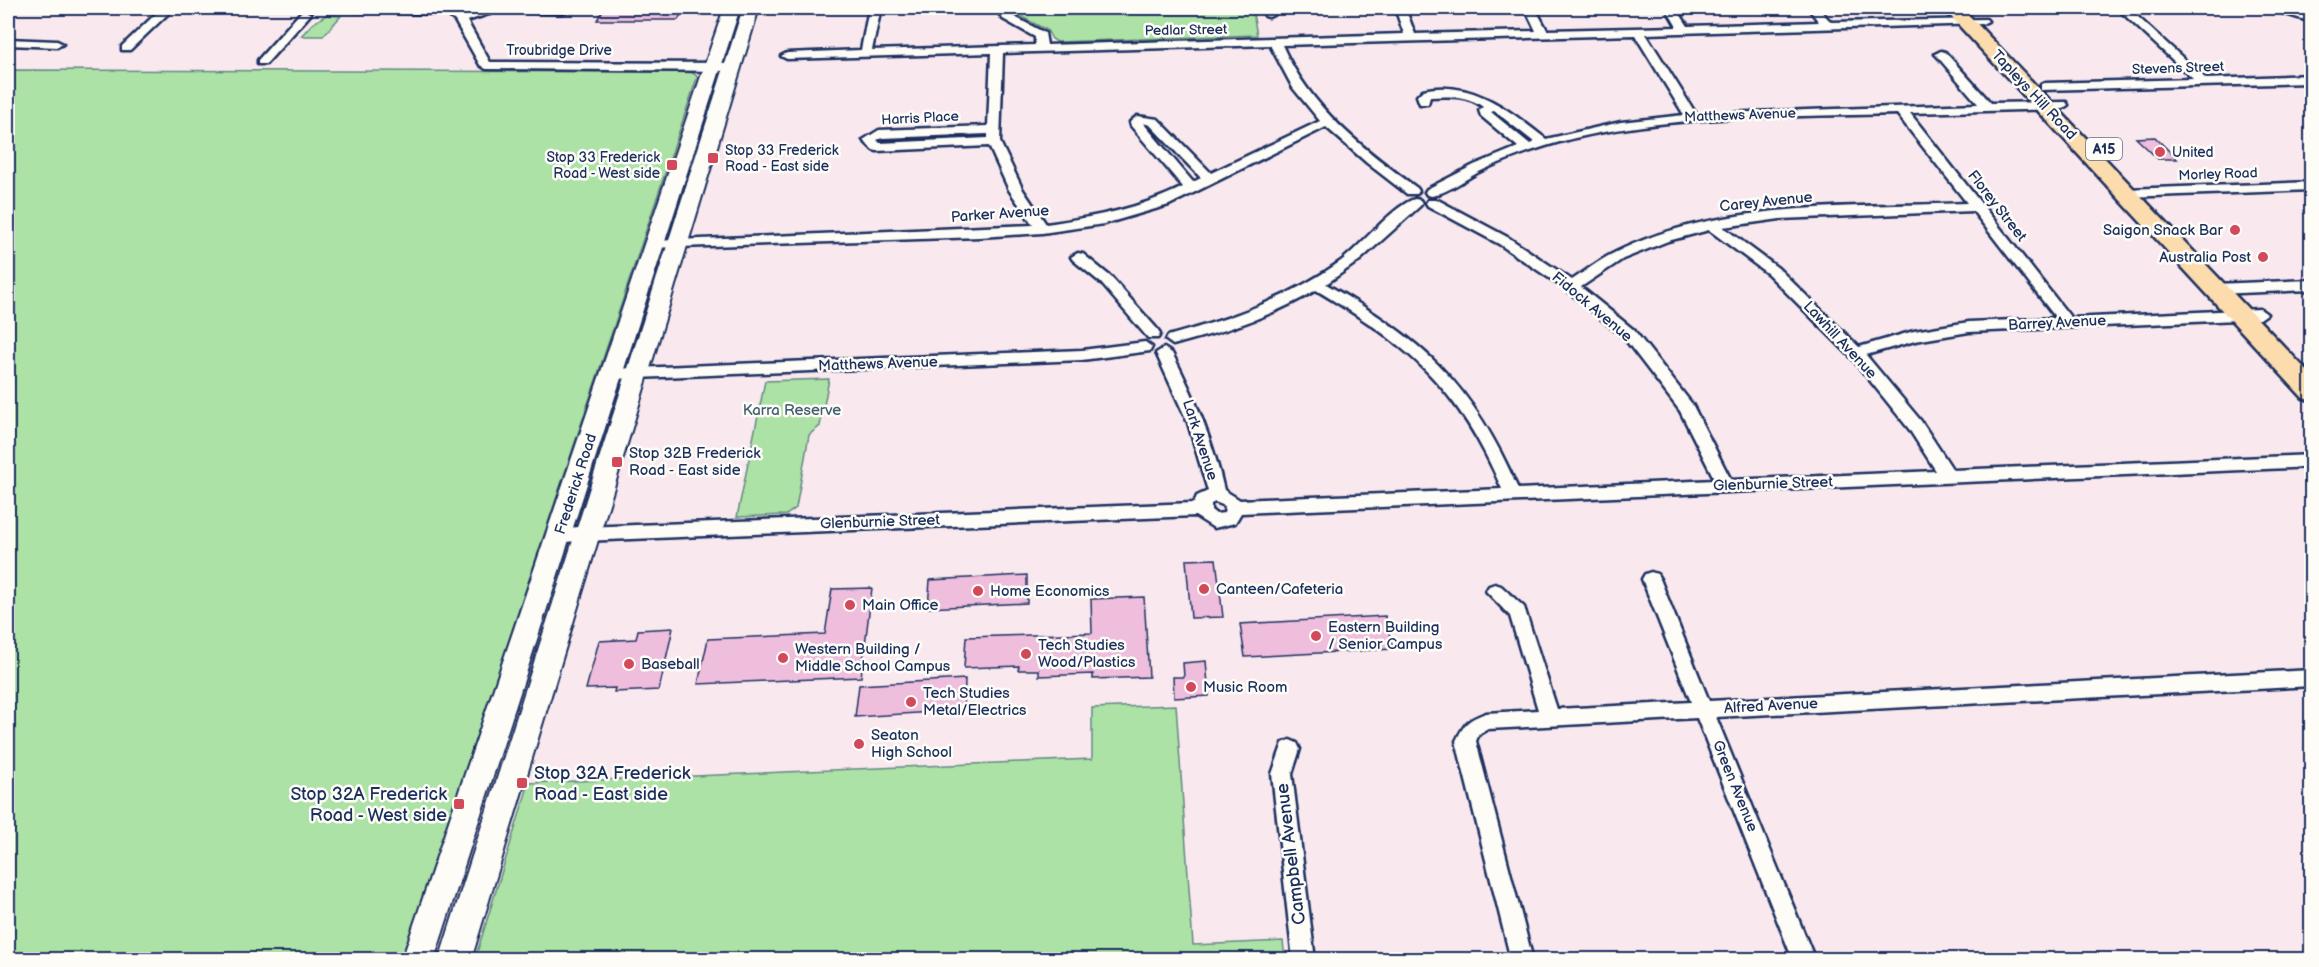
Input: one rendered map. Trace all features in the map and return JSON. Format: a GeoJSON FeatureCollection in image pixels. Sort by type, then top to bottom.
{"type":"FeatureCollection","features":[{"type":"Feature","properties":{"kind":"main road","name":"Frederick Road"},"geometry":{"type":"LineString","coordinates":[[418,960],[732,8]]}},
{"type":"Feature","properties":{"kind":"main road","name":"Frederick Road"},"geometry":{"type":"LineString","coordinates":[[455,960],[751,8]]}},
{"type":"Feature","properties":{"kind":"main road","name":"Tapleys Hill Road"},"geometry":{"type":"LineString","coordinates":[[1967,14],[2050,99],[2250,314],[2312,392]]}},
{"type":"Feature","properties":{"kind":"main road","name":"Tapleys Hill Road"},"geometry":{"type":"LineString","coordinates":[[2250,314],[2312,367]]}},
{"type":"Feature","properties":{"kind":"street"},"geometry":{"type":"LineString","coordinates":[[126,48],[168,8]]}},
{"type":"Feature","properties":{"kind":"street"},"geometry":{"type":"LineString","coordinates":[[262,62],[302,11],[319,11],[327,8],[447,10],[454,12],[460,19],[504,8],[561,10],[571,8]]}},
{"type":"Feature","properties":{"kind":"street"},"geometry":{"type":"LineString","coordinates":[[866,53],[875,8]]}},
{"type":"Feature","properties":{"kind":"street"},"geometry":{"type":"LineString","coordinates":[[1000,8],[1007,17],[1041,35],[1041,48]]}},
{"type":"Feature","properties":{"kind":"street"},"geometry":{"type":"LineString","coordinates":[[1400,8],[1412,38]]}},
{"type":"Feature","properties":{"kind":"street"},"geometry":{"type":"LineString","coordinates":[[1530,8],[1543,33]]}},
{"type":"Feature","properties":{"kind":"street"},"geometry":{"type":"LineString","coordinates":[[1671,8],[1685,30]]}},
{"type":"Feature","properties":{"kind":"street"},"geometry":{"type":"LineString","coordinates":[[1813,8],[1828,26]]}},
{"type":"Feature","properties":{"kind":"street"},"geometry":{"type":"LineString","coordinates":[[2122,8],[2205,83]]}},
{"type":"Feature","properties":{"kind":"street"},"geometry":{"type":"LineString","coordinates":[[2271,8],[2312,19]]}},
{"type":"Feature","properties":{"kind":"street","name":"Pedlar Street"},"geometry":{"type":"LineString","coordinates":[[787,56],[1828,26],[1967,14]]}},
{"type":"Feature","properties":{"kind":"street","name":"Troubridge Drive"},"geometry":{"type":"LineString","coordinates":[[460,19],[486,65],[711,67]]}},
{"type":"Feature","properties":{"kind":"street"},"geometry":{"type":"LineString","coordinates":[[1639,32],[1691,116]]}},
{"type":"Feature","properties":{"kind":"street"},"geometry":{"type":"LineString","coordinates":[[8,42],[57,44]]}},
{"type":"Feature","properties":{"kind":"street"},"geometry":{"type":"LineString","coordinates":[[1275,43],[1282,64],[1301,92],[1328,122],[1372,163],[1414,197]]}},
{"type":"Feature","properties":{"kind":"street"},"geometry":{"type":"LineString","coordinates":[[997,50],[994,136],[1016,190],[1042,229]]}},
{"type":"Feature","properties":{"kind":"street"},"geometry":{"type":"LineString","coordinates":[[1941,54],[1988,107]]}},
{"type":"Feature","properties":{"kind":"street"},"geometry":{"type":"LineString","coordinates":[[711,67],[732,67]]}},
{"type":"Feature","properties":{"kind":"street","name":"Stevens Street"},"geometry":{"type":"LineString","coordinates":[[2050,99],[2205,83],[2312,79]]}},
{"type":"Feature","properties":{"kind":"street"},"geometry":{"type":"LineString","coordinates":[[1424,101],[1423,96],[1427,93],[1484,99],[1490,107],[1501,110],[1542,142]]}},
{"type":"Feature","properties":{"kind":"street","name":"Matthews Avenue"},"geometry":{"type":"LineString","coordinates":[[1432,197],[1477,166],[1542,142],[1618,124],[1691,116],[1988,107],[2050,99]]}},
{"type":"Feature","properties":{"kind":"street"},"geometry":{"type":"LineString","coordinates":[[1490,107],[1485,110],[1485,113],[1526,147]]}},
{"type":"Feature","properties":{"kind":"street","name":"Florey Street"},"geometry":{"type":"LineString","coordinates":[[1901,110],[2067,322]]}},
{"type":"Feature","properties":{"kind":"street"},"geometry":{"type":"LineString","coordinates":[[1192,189],[1137,126],[1136,122],[1141,118],[1154,122],[1210,180]]}},
{"type":"Feature","properties":{"kind":"street","name":"Parker Avenue"},"geometry":{"type":"LineString","coordinates":[[653,245],[1042,229],[1104,220],[1138,211],[1192,189],[1328,122]]}},
{"type":"Feature","properties":{"kind":"street","name":"Harris Place"},"geometry":{"type":"LineString","coordinates":[[879,134],[994,136],[877,147],[869,140],[879,134]]}},
{"type":"Feature","properties":{"kind":"street","name":"Morley Road"},"geometry":{"type":"LineString","coordinates":[[2135,193],[2312,186]]}},
{"type":"Feature","properties":{"kind":"street"},"geometry":{"type":"LineString","coordinates":[[1078,257],[1106,280],[1149,341],[1154,353],[1266,311],[1316,284],[1347,263],[1421,189],[1432,197]]}},
{"type":"Feature","properties":{"kind":"street","name":"Fidock Avenue"},"geometry":{"type":"LineString","coordinates":[[1432,197],[1572,286],[1629,334],[1686,408],[1726,486]]}},
{"type":"Feature","properties":{"kind":"street","name":"Carey Avenue"},"geometry":{"type":"LineString","coordinates":[[1572,286],[1618,256],[1663,238],[1711,225],[1780,215],[1977,207]]}},
{"type":"Feature","properties":{"kind":"street","name":"Lawhill Avenue"},"geometry":{"type":"LineString","coordinates":[[1711,225],[1773,271],[1856,353],[1915,424],[1948,476]]}},
{"type":"Feature","properties":{"kind":"street"},"geometry":{"type":"LineString","coordinates":[[1316,284],[1394,332],[1430,362],[1472,412],[1498,458],[1512,494]]}},
{"type":"Feature","properties":{"kind":"street"},"geometry":{"type":"LineString","coordinates":[[2226,288],[2312,285]]}},
{"type":"Feature","properties":{"kind":"street","name":"Barrey Avenue"},"geometry":{"type":"LineString","coordinates":[[1856,353],[1914,336],[1969,327],[2250,314]]}},
{"type":"Feature","properties":{"kind":"street","name":"Matthews Avenue"},"geometry":{"type":"LineString","coordinates":[[612,374],[1082,355],[1149,341]]}},
{"type":"Feature","properties":{"kind":"street","name":"Lark Avenue"},"geometry":{"type":"LineString","coordinates":[[1168,347],[1208,454],[1217,496]]}},
{"type":"Feature","properties":{"kind":"street","name":"Glenburnie Street"},"geometry":{"type":"LineString","coordinates":[[1234,507],[2312,461]]}},
{"type":"Feature","properties":{"kind":"street"},"geometry":{"type":"LineString","coordinates":[[1217,496],[1230,500],[1234,507],[1229,518],[1219,521],[1209,519],[1201,509],[1203,501],[1217,496]]}},
{"type":"Feature","properties":{"kind":"street","name":"Glenburnie Street"},"geometry":{"type":"LineString","coordinates":[[559,535],[1201,509]]}},
{"type":"Feature","properties":{"kind":"street","name":"Green Avenue"},"geometry":{"type":"LineString","coordinates":[[1652,579],[1804,960]]}},
{"type":"Feature","properties":{"kind":"street"},"geometry":{"type":"LineString","coordinates":[[1495,591],[1518,612],[1550,717]]}},
{"type":"Feature","properties":{"kind":"street","name":"Alfred Avenue"},"geometry":{"type":"LineString","coordinates":[[1522,960],[1466,741],[1472,728],[1486,721],[2312,678]]}},
{"type":"Feature","properties":{"kind":"street","name":"Campbell Avenue"},"geometry":{"type":"LineString","coordinates":[[1290,749],[1281,774],[1304,960]]}},
{"type":"Feature","properties":{"kind":"green space"},"geometry":{"type":"Polygon","coordinates":[[[1014,8],[1252,8],[1257,35],[1057,42],[1052,39],[1047,30],[1014,13],[1014,8]]]}},
{"type":"Feature","properties":{"kind":"green space"},"geometry":{"type":"Polygon","coordinates":[[[326,15],[341,16],[323,36],[301,36],[312,24],[326,15]]]}},
{"type":"Feature","properties":{"kind":"green space"},"geometry":{"type":"Polygon","coordinates":[[[8,70],[691,72],[696,75],[697,78],[402,959],[8,959],[8,70]]]}},
{"type":"Feature","properties":{"kind":"green space","name":"Karra Reserve"},"geometry":{"type":"Polygon","coordinates":[[[829,379],[820,426],[809,435],[796,508],[786,515],[737,517],[765,381],[829,379]]]}},
{"type":"Feature","properties":{"kind":"green space"},"geometry":{"type":"Polygon","coordinates":[[[1176,705],[1193,945],[1283,941],[1285,959],[475,959],[529,783],[1092,759],[1092,708],[1176,705]]]}},
{"type":"Feature","properties":{"kind":"building"},"geometry":{"type":"Polygon","coordinates":[[[604,8],[685,8],[678,20],[597,20],[604,8]]]}},
{"type":"Feature","properties":{"kind":"building","name":"United"},"geometry":{"type":"Polygon","coordinates":[[[2155,137],[2177,159],[2158,159],[2136,138],[2155,137]]]}},
{"type":"Feature","properties":{"kind":"building","name":"Canteen/Cafeteria"},"geometry":{"type":"Polygon","coordinates":[[[1216,559],[1223,617],[1191,618],[1186,560],[1216,559]]]}},
{"type":"Feature","properties":{"kind":"building","name":"Home Economics"},"geometry":{"type":"Polygon","coordinates":[[[1027,575],[1027,603],[928,608],[930,580],[1027,575]]]}},
{"type":"Feature","properties":{"kind":"building","name":"Western Building / Middle School Campus"},"geometry":{"type":"Polygon","coordinates":[[[872,588],[861,677],[698,684],[708,639],[825,634],[832,589],[872,588]]]}},
{"type":"Feature","properties":{"kind":"building"},"geometry":{"type":"Polygon","coordinates":[[[1144,597],[1149,677],[1093,679],[1093,674],[1039,676],[1039,670],[1018,670],[1019,666],[964,668],[966,637],[1092,633],[1091,599],[1144,597]]]}},
{"type":"Feature","properties":{"kind":"building","name":"Eastern Building / Senior Campus"},"geometry":{"type":"Polygon","coordinates":[[[1385,616],[1393,649],[1245,657],[1240,624],[1385,616]]]}},
{"type":"Feature","properties":{"kind":"building","name":"Baseball"},"geometry":{"type":"Polygon","coordinates":[[[673,628],[659,690],[614,692],[615,688],[586,689],[599,641],[636,639],[638,630],[673,628]]]}},
{"type":"Feature","properties":{"kind":"building","name":"Music Room"},"geometry":{"type":"Polygon","coordinates":[[[1206,661],[1209,696],[1174,698],[1173,677],[1184,677],[1183,663],[1206,661]]]}},
{"type":"Feature","properties":{"kind":"building","name":"Tech Studies Metal/Electrics"},"geometry":{"type":"Polygon","coordinates":[[[965,679],[964,710],[855,717],[859,685],[965,679]]]}},
{"type":"Feature","properties":{"kind":"place","name":"United"},"geometry":{"type":"Point","coordinates":[2160,152]}},
{"type":"Feature","properties":{"kind":"place","name":"Stop 33 Frederick Road - East side"},"geometry":{"type":"Point","coordinates":[713,158]}},
{"type":"Feature","properties":{"kind":"place","name":"Stop 33 Frederick Road - West side"},"geometry":{"type":"Point","coordinates":[672,165]}},
{"type":"Feature","properties":{"kind":"place","name":"Saigon Snack Bar"},"geometry":{"type":"Point","coordinates":[2235,230]}},
{"type":"Feature","properties":{"kind":"place","name":"Australia Post"},"geometry":{"type":"Point","coordinates":[2263,257]}},
{"type":"Feature","properties":{"kind":"place","name":"Stop 32B Frederick Road - East side"},"geometry":{"type":"Point","coordinates":[617,462]}},
{"type":"Feature","properties":{"kind":"place","name":"Canteen/Cafeteria"},"geometry":{"type":"Point","coordinates":[1204,589]}},
{"type":"Feature","properties":{"kind":"place","name":"Home Economics"},"geometry":{"type":"Point","coordinates":[978,591]}},
{"type":"Feature","properties":{"kind":"place","name":"Main Office"},"geometry":{"type":"Point","coordinates":[850,605]}},
{"type":"Feature","properties":{"kind":"place","name":"Eastern Building / Senior Campus"},"geometry":{"type":"Point","coordinates":[1316,636]}},
{"type":"Feature","properties":{"kind":"place","name":"Tech Studies Wood/Plastics"},"geometry":{"type":"Point","coordinates":[1026,654]}},
{"type":"Feature","properties":{"kind":"place","name":"Western Building / Middle School Campus"},"geometry":{"type":"Point","coordinates":[783,658]}},
{"type":"Feature","properties":{"kind":"place","name":"Baseball"},"geometry":{"type":"Point","coordinates":[629,664]}},
{"type":"Feature","properties":{"kind":"place","name":"Music Room"},"geometry":{"type":"Point","coordinates":[1191,687]}},
{"type":"Feature","properties":{"kind":"place","name":"Tech Studies Metal/Electrics"},"geometry":{"type":"Point","coordinates":[911,702]}},
{"type":"Feature","properties":{"kind":"place","name":"Seaton High School"},"geometry":{"type":"Point","coordinates":[859,744]}},
{"type":"Feature","properties":{"kind":"place","name":"Stop 32A Frederick Road - East side"},"geometry":{"type":"Point","coordinates":[522,783]}},
{"type":"Feature","properties":{"kind":"place","name":"Stop 32A Frederick Road - West side"},"geometry":{"type":"Point","coordinates":[459,804]}}]}
